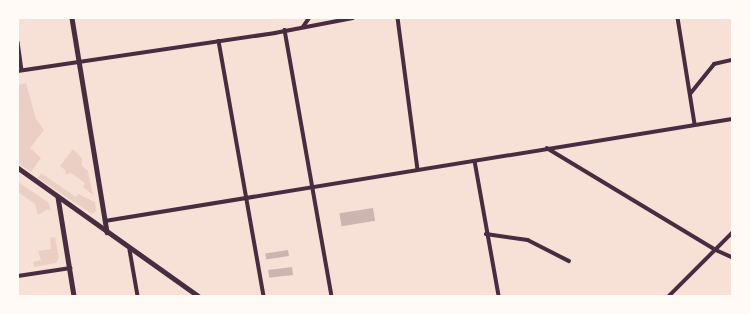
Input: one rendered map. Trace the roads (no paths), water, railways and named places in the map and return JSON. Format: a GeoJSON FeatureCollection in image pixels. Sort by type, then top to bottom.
{"type":"FeatureCollection","features":[{"type":"Feature","properties":{"kind":"main road"},"geometry":{"type":"LineString","coordinates":[[18,168],[130,250],[198,296]]}},
{"type":"Feature","properties":{"kind":"street"},"geometry":{"type":"LineString","coordinates":[[72,18],[107,232]]}},
{"type":"Feature","properties":{"kind":"street"},"geometry":{"type":"LineString","coordinates":[[303,28],[309,18]]}},
{"type":"Feature","properties":{"kind":"street"},"geometry":{"type":"LineString","coordinates":[[18,42],[20,71],[303,28],[353,18]]}},
{"type":"Feature","properties":{"kind":"street"},"geometry":{"type":"LineString","coordinates":[[398,18],[418,170]]}},
{"type":"Feature","properties":{"kind":"street"},"geometry":{"type":"LineString","coordinates":[[678,18],[695,124]]}},
{"type":"Feature","properties":{"kind":"street"},"geometry":{"type":"LineString","coordinates":[[286,30],[332,296]]}},
{"type":"Feature","properties":{"kind":"street"},"geometry":{"type":"LineString","coordinates":[[219,41],[264,296]]}},
{"type":"Feature","properties":{"kind":"street"},"geometry":{"type":"LineString","coordinates":[[690,94],[714,64],[732,60]]}},
{"type":"Feature","properties":{"kind":"street"},"geometry":{"type":"LineString","coordinates":[[105,221],[314,189],[547,148],[732,119]]}},
{"type":"Feature","properties":{"kind":"street"},"geometry":{"type":"LineString","coordinates":[[547,148],[716,250],[732,257]]}},
{"type":"Feature","properties":{"kind":"street"},"geometry":{"type":"LineString","coordinates":[[475,161],[486,234],[499,296]]}},
{"type":"Feature","properties":{"kind":"street"},"geometry":{"type":"LineString","coordinates":[[58,197],[74,296]]}},
{"type":"Feature","properties":{"kind":"street"},"geometry":{"type":"LineString","coordinates":[[669,296],[732,233]]}},
{"type":"Feature","properties":{"kind":"street"},"geometry":{"type":"LineString","coordinates":[[486,234],[528,240],[569,261]]}},
{"type":"Feature","properties":{"kind":"street"},"geometry":{"type":"LineString","coordinates":[[130,250],[138,296]]}},
{"type":"Feature","properties":{"kind":"street"},"geometry":{"type":"LineString","coordinates":[[18,276],[70,268]]}}]}
